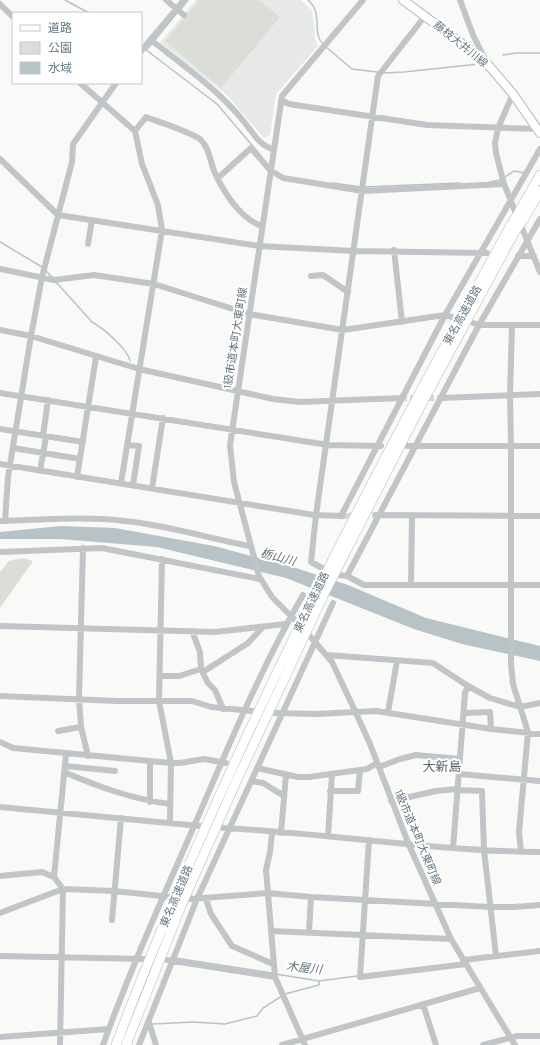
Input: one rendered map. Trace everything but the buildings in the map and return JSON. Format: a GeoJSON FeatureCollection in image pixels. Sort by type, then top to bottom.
{"type":"FeatureCollection","features":[{"type":"Feature","properties":{"kind":"highway","name":"東名高速道路"},"geometry":{"type":"LineString","coordinates":[[521,216],[540,175]]}},
{"type":"Feature","properties":{"kind":"highway","name":"東名高速道路"},"geometry":{"type":"LineString","coordinates":[[116,1045],[172,903],[243,745],[413,404],[513,229],[540,191]]}},
{"type":"Feature","properties":{"kind":"highway","name":"東名高速道路"},"geometry":{"type":"LineString","coordinates":[[126,1045],[184,899],[319,594]]}},
{"type":"Feature","properties":{"kind":"main road","name":"藤枝大井川線"},"geometry":{"type":"LineString","coordinates":[[403,0],[469,47],[489,66],[513,94],[539,131]]}},
{"type":"Feature","properties":{"kind":"street"},"geometry":{"type":"LineString","coordinates":[[4,0],[0,4],[12,16]]}},
{"type":"Feature","properties":{"kind":"street"},"geometry":{"type":"LineString","coordinates":[[166,0],[184,15]]}},
{"type":"Feature","properties":{"kind":"street"},"geometry":{"type":"LineString","coordinates":[[142,50],[153,42],[184,0]]}},
{"type":"Feature","properties":{"kind":"street"},"geometry":{"type":"LineString","coordinates":[[363,0],[284,93],[281,101],[289,104],[427,125],[539,131]]}},
{"type":"Feature","properties":{"kind":"street"},"geometry":{"type":"LineString","coordinates":[[460,0],[477,43],[489,66]]}},
{"type":"Feature","properties":{"kind":"street"},"geometry":{"type":"LineString","coordinates":[[425,16],[380,73],[372,117],[328,445],[316,515],[311,562],[330,573],[347,576],[364,585],[540,585]]}},
{"type":"Feature","properties":{"kind":"street"},"geometry":{"type":"LineString","coordinates":[[153,42],[224,99],[262,144],[273,149]]}},
{"type":"Feature","properties":{"kind":"street"},"geometry":{"type":"LineString","coordinates":[[469,47],[473,47],[477,43]]}},
{"type":"Feature","properties":{"kind":"street"},"geometry":{"type":"LineString","coordinates":[[81,84],[135,131],[142,164],[158,205],[162,230],[121,483]]}},
{"type":"Feature","properties":{"kind":"street"},"geometry":{"type":"LineString","coordinates":[[115,84],[73,144],[72,162],[42,277],[31,336],[8,477],[3,521],[67,518],[124,520],[191,532],[250,547]]}},
{"type":"Feature","properties":{"kind":"street"},"geometry":{"type":"LineString","coordinates":[[513,94],[498,128],[495,143],[496,153],[504,184],[512,200],[540,272]]}},
{"type":"Feature","properties":{"kind":"street","name":"1級市道本町大東町線"},"geometry":{"type":"LineString","coordinates":[[281,101],[237,391],[230,456],[239,503],[250,547],[260,578],[272,597],[296,621]]}},
{"type":"Feature","properties":{"kind":"street"},"geometry":{"type":"LineString","coordinates":[[135,131],[146,117],[200,139],[208,150],[218,178],[228,196],[252,221],[262,226]]}},
{"type":"Feature","properties":{"kind":"street"},"geometry":{"type":"LineString","coordinates":[[218,178],[251,148],[270,170],[289,180],[363,191],[504,184]]}},
{"type":"Feature","properties":{"kind":"street"},"geometry":{"type":"LineString","coordinates":[[0,464],[316,515],[343,516],[401,398],[449,316],[540,150]]}},
{"type":"Feature","properties":{"kind":"street"},"geometry":{"type":"LineString","coordinates":[[0,159],[58,215],[259,246],[354,251],[394,250],[484,253]]}},
{"type":"Feature","properties":{"kind":"street"},"geometry":{"type":"LineString","coordinates":[[347,576],[377,516],[441,398],[476,324],[509,267],[518,256],[540,219]]}},
{"type":"Feature","properties":{"kind":"street"},"geometry":{"type":"LineString","coordinates":[[88,244],[92,220]]}},
{"type":"Feature","properties":{"kind":"street"},"geometry":{"type":"LineString","coordinates":[[394,250],[402,322]]}},
{"type":"Feature","properties":{"kind":"street"},"geometry":{"type":"LineString","coordinates":[[518,256],[534,256]]}},
{"type":"Feature","properties":{"kind":"street"},"geometry":{"type":"LineString","coordinates":[[0,268],[54,280],[94,275],[154,284],[249,314],[343,330],[449,316]]}},
{"type":"Feature","properties":{"kind":"street"},"geometry":{"type":"LineString","coordinates":[[311,276],[323,275],[348,292]]}},
{"type":"Feature","properties":{"kind":"street"},"geometry":{"type":"LineString","coordinates":[[476,324],[540,325]]}},
{"type":"Feature","properties":{"kind":"street"},"geometry":{"type":"LineString","coordinates":[[512,325],[510,395],[512,585],[510,637],[511,664],[513,684],[528,732],[522,780],[519,832],[521,852]]}},
{"type":"Feature","properties":{"kind":"street"},"geometry":{"type":"LineString","coordinates":[[0,330],[31,336],[139,369],[286,401],[333,401],[401,398]]}},
{"type":"Feature","properties":{"kind":"street"},"geometry":{"type":"LineString","coordinates":[[77,477],[96,357]]}},
{"type":"Feature","properties":{"kind":"street"},"geometry":{"type":"LineString","coordinates":[[0,393],[328,445],[378,446]]}},
{"type":"Feature","properties":{"kind":"street"},"geometry":{"type":"LineString","coordinates":[[441,398],[540,394]]}},
{"type":"Feature","properties":{"kind":"street"},"geometry":{"type":"LineString","coordinates":[[40,471],[48,400]]}},
{"type":"Feature","properties":{"kind":"street"},"geometry":{"type":"LineString","coordinates":[[152,488],[163,418]]}},
{"type":"Feature","properties":{"kind":"street"},"geometry":{"type":"LineString","coordinates":[[0,429],[83,442]]}},
{"type":"Feature","properties":{"kind":"street"},"geometry":{"type":"LineString","coordinates":[[127,445],[139,446],[133,485]]}},
{"type":"Feature","properties":{"kind":"street"},"geometry":{"type":"LineString","coordinates":[[406,446],[540,446]]}},
{"type":"Feature","properties":{"kind":"street"},"geometry":{"type":"LineString","coordinates":[[13,448],[80,459]]}},
{"type":"Feature","properties":{"kind":"street"},"geometry":{"type":"LineString","coordinates":[[377,516],[540,516]]}},
{"type":"Feature","properties":{"kind":"street"},"geometry":{"type":"LineString","coordinates":[[411,585],[412,516]]}},
{"type":"Feature","properties":{"kind":"street"},"geometry":{"type":"LineString","coordinates":[[83,548],[79,698],[81,727],[88,756]]}},
{"type":"Feature","properties":{"kind":"street"},"geometry":{"type":"LineString","coordinates":[[0,552],[102,548],[260,578]]}},
{"type":"Feature","properties":{"kind":"street"},"geometry":{"type":"LineString","coordinates":[[162,559],[159,701],[171,763],[170,822]]}},
{"type":"Feature","properties":{"kind":"street"},"geometry":{"type":"LineString","coordinates":[[103,1045],[162,895],[197,825],[223,762],[248,711],[286,624],[303,595]]}},
{"type":"Feature","properties":{"kind":"street"},"geometry":{"type":"LineString","coordinates":[[139,1045],[171,959],[225,828],[251,781],[255,769],[333,603]]}},
{"type":"Feature","properties":{"kind":"street"},"geometry":{"type":"LineString","coordinates":[[0,626],[215,632],[286,624]]}},
{"type":"Feature","properties":{"kind":"street"},"geometry":{"type":"LineString","coordinates":[[160,676],[179,676],[202,670],[248,642],[263,627]]}},
{"type":"Feature","properties":{"kind":"street"},"geometry":{"type":"LineString","coordinates":[[192,631],[200,652],[202,670],[208,683],[215,690],[223,709]]}},
{"type":"Feature","properties":{"kind":"street","name":"1級市道本町大東町線"},"geometry":{"type":"LineString","coordinates":[[310,635],[327,655],[356,713],[409,845],[451,939],[515,1045]]}},
{"type":"Feature","properties":{"kind":"street"},"geometry":{"type":"LineString","coordinates":[[327,655],[433,663],[468,686],[490,698],[520,707],[540,703]]}},
{"type":"Feature","properties":{"kind":"street"},"geometry":{"type":"LineString","coordinates":[[388,712],[397,661]]}},
{"type":"Feature","properties":{"kind":"street"},"geometry":{"type":"LineString","coordinates":[[452,848],[464,713],[468,686]]}},
{"type":"Feature","properties":{"kind":"street"},"geometry":{"type":"LineString","coordinates":[[0,696],[192,701],[223,709],[248,711]]}},
{"type":"Feature","properties":{"kind":"street"},"geometry":{"type":"LineString","coordinates":[[275,713],[356,713],[376,711],[491,729],[540,734]]}},
{"type":"Feature","properties":{"kind":"street"},"geometry":{"type":"LineString","coordinates":[[464,713],[490,712],[491,729]]}},
{"type":"Feature","properties":{"kind":"street"},"geometry":{"type":"LineString","coordinates":[[58,731],[81,727]]}},
{"type":"Feature","properties":{"kind":"street"},"geometry":{"type":"LineString","coordinates":[[0,742],[13,748],[88,756],[171,763],[204,759],[223,762]]}},
{"type":"Feature","properties":{"kind":"street"},"geometry":{"type":"LineString","coordinates":[[54,877],[59,812],[66,754]]}},
{"type":"Feature","properties":{"kind":"street"},"geometry":{"type":"LineString","coordinates":[[255,769],[286,775],[309,777],[367,769],[416,755],[460,758]]}},
{"type":"Feature","properties":{"kind":"street"},"geometry":{"type":"LineString","coordinates":[[150,761],[150,802]]}},
{"type":"Feature","properties":{"kind":"street"},"geometry":{"type":"LineString","coordinates":[[65,769],[110,791],[150,802],[170,804]]}},
{"type":"Feature","properties":{"kind":"street"},"geometry":{"type":"LineString","coordinates":[[65,769],[115,771]]}},
{"type":"Feature","properties":{"kind":"street"},"geometry":{"type":"LineString","coordinates":[[330,791],[358,791],[360,770]]}},
{"type":"Feature","properties":{"kind":"street"},"geometry":{"type":"LineString","coordinates":[[328,836],[332,774]]}},
{"type":"Feature","properties":{"kind":"street"},"geometry":{"type":"LineString","coordinates":[[459,774],[540,782]]}},
{"type":"Feature","properties":{"kind":"street"},"geometry":{"type":"LineString","coordinates":[[282,833],[286,775]]}},
{"type":"Feature","properties":{"kind":"street"},"geometry":{"type":"LineString","coordinates":[[251,781],[263,784],[284,796]]}},
{"type":"Feature","properties":{"kind":"street"},"geometry":{"type":"LineString","coordinates":[[391,800],[436,791],[482,791],[484,850],[496,956]]}},
{"type":"Feature","properties":{"kind":"street"},"geometry":{"type":"LineString","coordinates":[[0,807],[197,825]]}},
{"type":"Feature","properties":{"kind":"street"},"geometry":{"type":"LineString","coordinates":[[112,920],[121,818]]}},
{"type":"Feature","properties":{"kind":"street"},"geometry":{"type":"LineString","coordinates":[[225,828],[272,833],[328,836],[409,845],[540,852]]}},
{"type":"Feature","properties":{"kind":"street"},"geometry":{"type":"LineString","coordinates":[[272,833],[266,870],[273,964],[275,975],[304,1042]]}},
{"type":"Feature","properties":{"kind":"street"},"geometry":{"type":"LineString","coordinates":[[369,840],[360,975],[540,951]]}},
{"type":"Feature","properties":{"kind":"street"},"geometry":{"type":"LineString","coordinates":[[0,876],[42,872],[54,877],[64,889],[61,956],[60,1045]]}},
{"type":"Feature","properties":{"kind":"street"},"geometry":{"type":"LineString","coordinates":[[0,913],[64,889],[114,891],[171,897]]}},
{"type":"Feature","properties":{"kind":"street"},"geometry":{"type":"LineString","coordinates":[[190,899],[268,894],[311,898],[490,907],[523,907],[540,905]]}},
{"type":"Feature","properties":{"kind":"street"},"geometry":{"type":"LineString","coordinates":[[309,932],[311,898]]}},
{"type":"Feature","properties":{"kind":"street"},"geometry":{"type":"LineString","coordinates":[[206,899],[211,914],[232,946],[273,964]]}},
{"type":"Feature","properties":{"kind":"street"},"geometry":{"type":"LineString","coordinates":[[271,931],[451,939]]}},
{"type":"Feature","properties":{"kind":"street"},"geometry":{"type":"LineString","coordinates":[[0,956],[138,957],[144,959]]}},
{"type":"Feature","properties":{"kind":"street"},"geometry":{"type":"LineString","coordinates":[[171,959],[275,975]]}},
{"type":"Feature","properties":{"kind":"street"},"geometry":{"type":"LineString","coordinates":[[282,1045],[304,1042],[423,1004],[480,988]]}},
{"type":"Feature","properties":{"kind":"street"},"geometry":{"type":"LineString","coordinates":[[423,1004],[436,1045]]}},
{"type":"Feature","properties":{"kind":"street"},"geometry":{"type":"LineString","coordinates":[[148,1021],[156,1045]]}},
{"type":"Feature","properties":{"kind":"street"},"geometry":{"type":"LineString","coordinates":[[0,1037],[109,1029]]}},
{"type":"Feature","properties":{"kind":"street"},"geometry":{"type":"LineString","coordinates":[[483,1045],[510,1037],[540,1036]]}},
{"type":"Feature","properties":{"kind":"shaded area"},"geometry":{"type":"Polygon","coordinates":[[[196,0],[300,0],[312,10],[315,40],[318,46],[276,94],[270,135],[264,138],[225,93],[160,43],[196,0]]]}},
{"type":"Feature","properties":{"kind":"green space"},"geometry":{"type":"Polygon","coordinates":[[[199,0],[259,0],[280,17],[221,88],[165,41],[199,0]]]}},
{"type":"Feature","properties":{"kind":"green space"},"geometry":{"type":"Polygon","coordinates":[[[22,558],[33,561],[0,608],[0,572],[9,561],[22,558]]]}},
{"type":"Feature","properties":{"kind":"water"},"geometry":{"type":"Polygon","coordinates":[[[61,526],[115,528],[214,546],[296,568],[348,585],[426,618],[540,646],[540,661],[462,644],[414,629],[286,578],[157,547],[60,539],[0,539],[0,532],[61,526]]]}},
{"type":"Feature","properties":{"kind":"waterway"},"geometry":{"type":"LineString","coordinates":[[65,0],[87,12]]}},
{"type":"Feature","properties":{"kind":"waterway"},"geometry":{"type":"LineString","coordinates":[[180,10],[188,0]]}},
{"type":"Feature","properties":{"kind":"waterway"},"geometry":{"type":"LineString","coordinates":[[308,0],[313,5],[317,17],[318,34],[323,44]]}},
{"type":"Feature","properties":{"kind":"waterway"},"geometry":{"type":"LineString","coordinates":[[154,41],[177,13]]}},
{"type":"Feature","properties":{"kind":"waterway"},"geometry":{"type":"LineString","coordinates":[[146,50],[152,44]]}},
{"type":"Feature","properties":{"kind":"waterway"},"geometry":{"type":"LineString","coordinates":[[326,47],[352,69],[377,72]]}},
{"type":"Feature","properties":{"kind":"waterway"},"geometry":{"type":"LineString","coordinates":[[145,49],[217,104],[262,157]]}},
{"type":"Feature","properties":{"kind":"waterway"},"geometry":{"type":"LineString","coordinates":[[503,55],[516,53],[540,53]]}},
{"type":"Feature","properties":{"kind":"waterway"},"geometry":{"type":"LineString","coordinates":[[383,73],[479,64]]}},
{"type":"Feature","properties":{"kind":"waterway"},"geometry":{"type":"LineString","coordinates":[[505,177],[514,171],[525,173]]}},
{"type":"Feature","properties":{"kind":"waterway"},"geometry":{"type":"LineString","coordinates":[[490,182],[500,180]]}},
{"type":"Feature","properties":{"kind":"waterway"},"geometry":{"type":"LineString","coordinates":[[333,183],[361,187]]}},
{"type":"Feature","properties":{"kind":"waterway"},"geometry":{"type":"LineString","coordinates":[[364,187],[460,183]]}},
{"type":"Feature","properties":{"kind":"waterway"},"geometry":{"type":"LineString","coordinates":[[0,242],[42,267]]}},
{"type":"Feature","properties":{"kind":"waterway"},"geometry":{"type":"LineString","coordinates":[[46,271],[52,277]]}},
{"type":"Feature","properties":{"kind":"waterway"},"geometry":{"type":"LineString","coordinates":[[56,282],[92,322],[120,345],[130,361]]}},
{"type":"Feature","properties":{"kind":"waterway","name":"木屋川"},"geometry":{"type":"LineString","coordinates":[[175,958],[272,973]]}},
{"type":"Feature","properties":{"kind":"waterway","name":"木屋川"},"geometry":{"type":"LineString","coordinates":[[276,974],[319,981],[357,976]]}},
{"type":"Feature","properties":{"kind":"waterway"},"geometry":{"type":"LineString","coordinates":[[285,994],[319,985],[319,981]]}},
{"type":"Feature","properties":{"kind":"waterway"},"geometry":{"type":"LineString","coordinates":[[153,1024],[193,1022],[225,1024],[257,1016],[263,1008],[282,996]]}},
{"type":"Feature","properties":{"kind":"tunnel"},"geometry":{"type":"LineString","coordinates":[[401,398],[441,398]]}},
{"type":"Feature","properties":{"kind":"tunnel"},"geometry":{"type":"LineString","coordinates":[[345,516],[376,515]]}},
{"type":"Feature","properties":{"kind":"district","name":"大新島"},"geometry":{"type":"Point","coordinates":[442,766]}},
{"type":"Feature","properties":{"kind":"water label","name":"栃山川"},"geometry":{"type":"Point","coordinates":[278,557]}}]}
